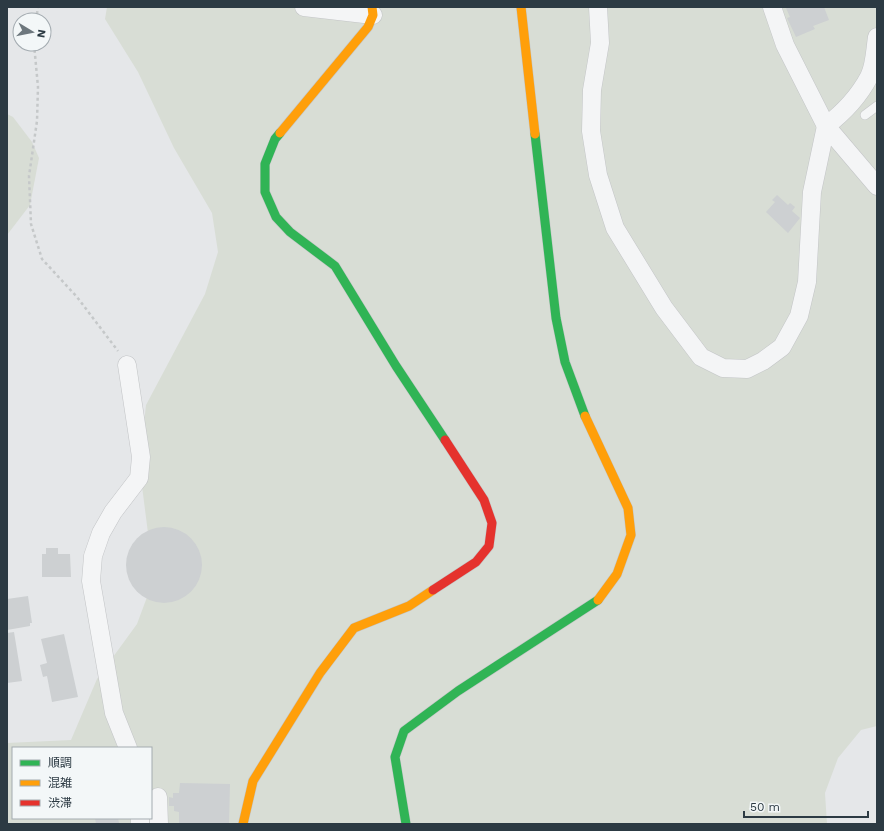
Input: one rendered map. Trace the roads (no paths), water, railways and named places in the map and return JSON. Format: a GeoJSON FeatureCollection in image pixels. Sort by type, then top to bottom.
{"type":"FeatureCollection","features":[{"type":"Feature","properties":{"kind":"street"},"geometry":{"type":"LineString","coordinates":[[243,824],[253,781],[320,673],[354,628],[409,606],[476,562],[489,546],[492,523],[484,500],[396,366],[334,266],[285,227],[276,216],[265,192],[265,164],[275,139],[368,27],[372,11],[304,7]]}},
{"type":"Feature","properties":{"kind":"street"},"geometry":{"type":"LineString","coordinates":[[406,824],[395,757],[404,731],[458,691],[598,601],[617,574],[631,535],[628,508],[586,420],[565,362],[556,318],[521,7]]}},
{"type":"Feature","properties":{"kind":"street"},"geometry":{"type":"LineString","coordinates":[[598,7],[600,43],[592,90],[591,131],[598,175],[615,228],[664,308],[701,357],[723,368],[747,369],[763,361],[782,347],[799,316],[807,282],[812,192],[826,126],[844,112],[869,77],[874,61],[877,37]]}},
{"type":"Feature","properties":{"kind":"street"},"geometry":{"type":"LineString","coordinates":[[772,7],[784,45],[826,126],[877,186]]}},
{"type":"Feature","properties":{"kind":"street"},"geometry":{"type":"LineString","coordinates":[[127,365],[141,457],[139,478],[113,512],[101,533],[92,556],[91,581],[114,713],[128,747]]}},
{"type":"Feature","properties":{"kind":"street"},"geometry":{"type":"LineString","coordinates":[[158,797],[159,824]]}},
{"type":"Feature","properties":{"kind":"lane"},"geometry":{"type":"LineString","coordinates":[[865,115],[877,106]]}}]}
